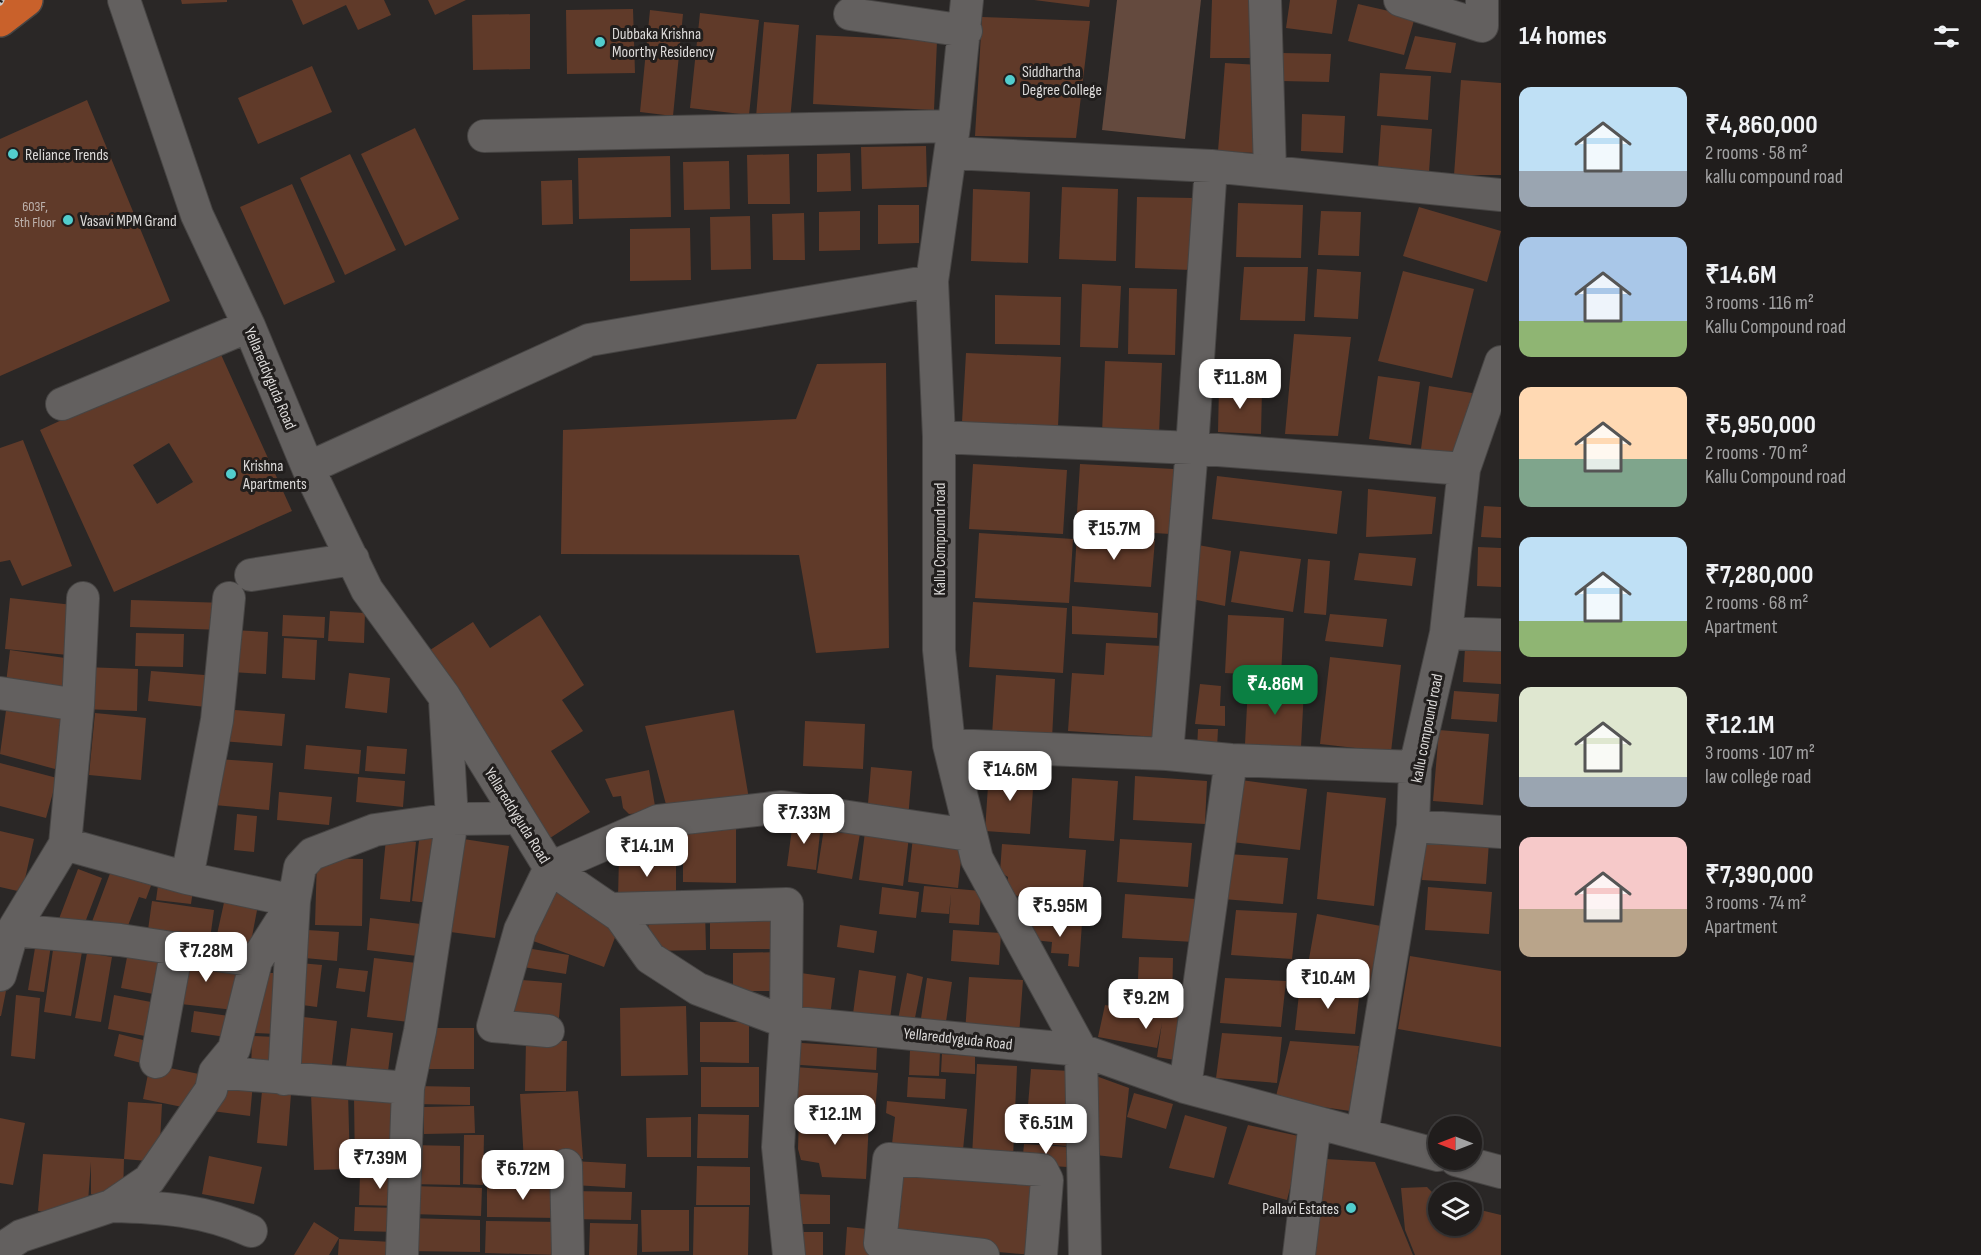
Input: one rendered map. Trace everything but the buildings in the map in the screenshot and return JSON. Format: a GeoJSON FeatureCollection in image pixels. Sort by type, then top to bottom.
{"type":"FeatureCollection","features":[{"type":"Feature","properties":{"kind":"highway"},"geometry":{"type":"LineString","coordinates":[[0,20],[26,0]]}},
{"type":"Feature","properties":{"kind":"street","name":"Yellareddyguda Road"},"geometry":{"type":"LineString","coordinates":[[124,0],[197,215],[249,326],[308,468],[368,590],[444,696],[550,868],[620,916],[650,958],[698,989],[786,1022],[1081,1050],[1185,1087],[1428,1152]]}},
{"type":"Feature","properties":{"kind":"street","name":"Kallu Compound road"},"geometry":{"type":"LineString","coordinates":[[967,0],[966,31],[932,281],[939,437],[939,651],[949,745],[969,835],[977,859],[1081,1050]]}},
{"type":"Feature","properties":{"kind":"street"},"geometry":{"type":"LineString","coordinates":[[1265,0],[1270,171]]}},
{"type":"Feature","properties":{"kind":"street"},"geometry":{"type":"LineString","coordinates":[[1400,0],[1488,18]]}},
{"type":"Feature","properties":{"kind":"street"},"geometry":{"type":"LineString","coordinates":[[850,14],[966,31]]}},
{"type":"Feature","properties":{"kind":"street"},"geometry":{"type":"LineString","coordinates":[[484,136],[952,140],[1501,195]]}},
{"type":"Feature","properties":{"kind":"street"},"geometry":{"type":"LineString","coordinates":[[1167,754],[1192,448],[1211,166]]}},
{"type":"Feature","properties":{"kind":"street"},"geometry":{"type":"LineString","coordinates":[[308,468],[589,340],[932,281]]}},
{"type":"Feature","properties":{"kind":"street"},"geometry":{"type":"LineString","coordinates":[[62,404],[249,326]]}},
{"type":"Feature","properties":{"kind":"street","name":"kallu compound road"},"geometry":{"type":"LineString","coordinates":[[1362,1134],[1413,826],[1415,767],[1446,633],[1464,469],[1501,362]]}},
{"type":"Feature","properties":{"kind":"street"},"geometry":{"type":"LineString","coordinates":[[939,437],[1192,448],[1464,469]]}},
{"type":"Feature","properties":{"kind":"street"},"geometry":{"type":"LineString","coordinates":[[251,574],[353,559]]}},
{"type":"Feature","properties":{"kind":"street"},"geometry":{"type":"LineString","coordinates":[[0,975],[13,930],[64,844],[78,705],[83,598]]}},
{"type":"Feature","properties":{"kind":"street"},"geometry":{"type":"LineString","coordinates":[[187,878],[217,720],[229,598]]}},
{"type":"Feature","properties":{"kind":"street"},"geometry":{"type":"LineString","coordinates":[[1446,633],[1501,635]]}},
{"type":"Feature","properties":{"kind":"street"},"geometry":{"type":"LineString","coordinates":[[0,693],[78,705]]}},
{"type":"Feature","properties":{"kind":"street"},"geometry":{"type":"LineString","coordinates":[[402,1255],[408,1088],[420,1031],[452,819],[444,696]]}},
{"type":"Feature","properties":{"kind":"street"},"geometry":{"type":"LineString","coordinates":[[949,745],[1415,767]]}},
{"type":"Feature","properties":{"kind":"street"},"geometry":{"type":"LineString","coordinates":[[1185,1087],[1231,760]]}},
{"type":"Feature","properties":{"kind":"street"},"geometry":{"type":"LineString","coordinates":[[548,1031],[493,1026],[520,930],[550,868],[658,821],[782,807],[969,835]]}},
{"type":"Feature","properties":{"kind":"street"},"geometry":{"type":"LineString","coordinates":[[284,1078],[294,901],[300,867],[312,855],[375,830],[452,819],[519,818]]}},
{"type":"Feature","properties":{"kind":"street"},"geometry":{"type":"LineString","coordinates":[[1413,826],[1501,832]]}},
{"type":"Feature","properties":{"kind":"street"},"geometry":{"type":"LineString","coordinates":[[64,844],[187,878],[294,901]]}},
{"type":"Feature","properties":{"kind":"street"},"geometry":{"type":"LineString","coordinates":[[7,1239],[111,1206],[149,1179],[211,1090],[215,1072],[234,1049],[256,961],[294,901]]}},
{"type":"Feature","properties":{"kind":"street"},"geometry":{"type":"LineString","coordinates":[[610,909],[787,904],[786,1022],[778,1147],[789,1255]]}},
{"type":"Feature","properties":{"kind":"street"},"geometry":{"type":"LineString","coordinates":[[13,930],[120,940],[256,961]]}},
{"type":"Feature","properties":{"kind":"street"},"geometry":{"type":"LineString","coordinates":[[156,1062],[177,948]]}},
{"type":"Feature","properties":{"kind":"street"},"geometry":{"type":"LineString","coordinates":[[984,1255],[880,1243],[889,1160],[1042,1170],[1047,1177],[1042,1242],[1085,1243],[1081,1050]]}},
{"type":"Feature","properties":{"kind":"street"},"geometry":{"type":"LineString","coordinates":[[215,1072],[408,1088]]}},
{"type":"Feature","properties":{"kind":"street"},"geometry":{"type":"LineString","coordinates":[[1299,1255],[1314,1122]]}},
{"type":"Feature","properties":{"kind":"street"},"geometry":{"type":"LineString","coordinates":[[566,1165],[568,1255]]}},
{"type":"Feature","properties":{"kind":"street"},"geometry":{"type":"LineString","coordinates":[[1482,1167],[1501,1172]]}},
{"type":"Feature","properties":{"kind":"street"},"geometry":{"type":"LineString","coordinates":[[1046,1187],[1084,1187]]}},
{"type":"Feature","properties":{"kind":"street"},"geometry":{"type":"LineString","coordinates":[[111,1206],[202,1212],[251,1231]]}},
{"type":"Feature","properties":{"kind":"shaded area"},"geometry":{"type":"Polygon","coordinates":[[[1117,0],[1201,0],[1185,139],[1102,130],[1117,0]]]}},
{"type":"Feature","properties":{"kind":"place","name":"Dubbaka Krishna Moorthy Residency"},"geometry":{"type":"Point","coordinates":[600,42]}},
{"type":"Feature","properties":{"kind":"place","name":"Siddhartha Degree College"},"geometry":{"type":"Point","coordinates":[1010,80]}},
{"type":"Feature","properties":{"kind":"place","name":"Reliance Trends"},"geometry":{"type":"Point","coordinates":[13,154]}},
{"type":"Feature","properties":{"kind":"place","name":"Vasavi MPM Grand"},"geometry":{"type":"Point","coordinates":[68,220]}},
{"type":"Feature","properties":{"kind":"place","name":"Krishna Apartments"},"geometry":{"type":"Point","coordinates":[231,474]}},
{"type":"Feature","properties":{"kind":"place","name":"Pallavi Estates"},"geometry":{"type":"Point","coordinates":[1351,1208]}}]}
